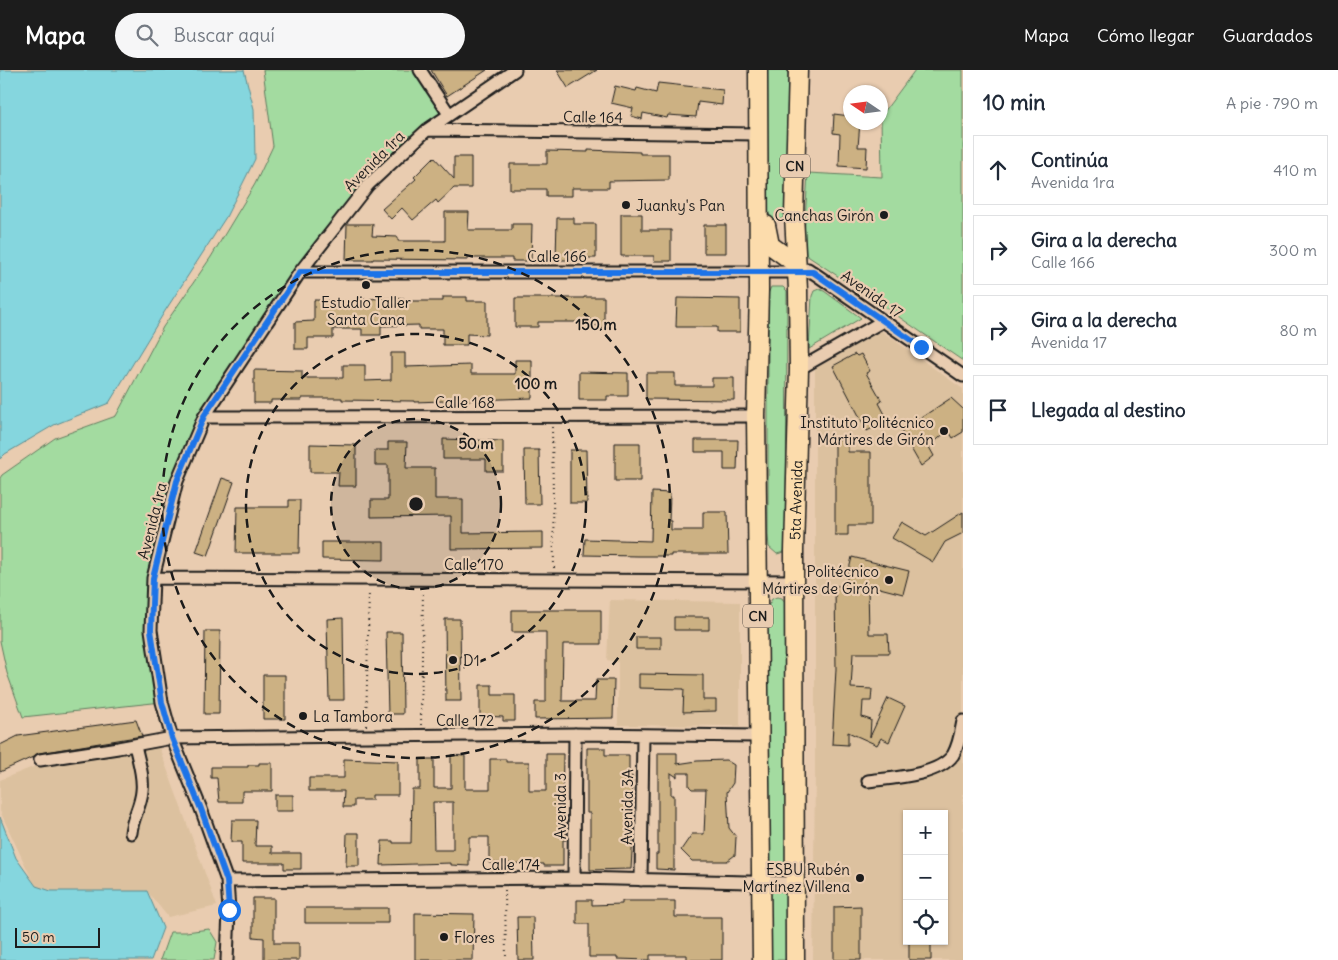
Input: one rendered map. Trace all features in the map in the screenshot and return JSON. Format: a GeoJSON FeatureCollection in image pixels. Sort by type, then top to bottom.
{"type":"FeatureCollection","features":[{"type":"Feature","properties":{"kind":"highway","name":"CN"},"geometry":{"type":"LineString","coordinates":[[758,70],[758,134],[762,221],[758,271],[756,416],[758,736],[762,960]]}},
{"type":"Feature","properties":{"kind":"highway","name":"5ta Avenida"},"geometry":{"type":"LineString","coordinates":[[795,960],[794,580],[802,269],[794,217],[798,70]]}},
{"type":"Feature","properties":{"kind":"highway"},"geometry":{"type":"LineString","coordinates":[[762,221],[771,227],[782,227],[794,217]]}},
{"type":"Feature","properties":{"kind":"highway"},"geometry":{"type":"LineString","coordinates":[[762,221],[770,245],[802,269]]}},
{"type":"Feature","properties":{"kind":"street"},"geometry":{"type":"LineString","coordinates":[[420,70],[449,114]]}},
{"type":"Feature","properties":{"kind":"street","name":"Avenida 1ra"},"geometry":{"type":"LineString","coordinates":[[227,960],[229,910],[227,881],[201,809],[172,738],[162,702],[151,630],[153,578],[177,481],[204,416],[300,272],[368,185],[427,130],[516,70]]}},
{"type":"Feature","properties":{"kind":"street","name":"Calle 164"},"geometry":{"type":"LineString","coordinates":[[427,130],[758,134]]}},
{"type":"Feature","properties":{"kind":"street","name":"Calle 166"},"geometry":{"type":"LineString","coordinates":[[300,272],[758,271],[802,269]]}},
{"type":"Feature","properties":{"kind":"street","name":"Avenida 17"},"geometry":{"type":"LineString","coordinates":[[802,269],[883,321],[963,376]]}},
{"type":"Feature","properties":{"kind":"street"},"geometry":{"type":"LineString","coordinates":[[799,369],[883,321]]}},
{"type":"Feature","properties":{"kind":"street","name":"Calle 168"},"geometry":{"type":"LineString","coordinates":[[204,416],[756,416]]}},
{"type":"Feature","properties":{"kind":"street","name":"Calle 170"},"geometry":{"type":"LineString","coordinates":[[153,578],[794,580]]}},
{"type":"Feature","properties":{"kind":"street"},"geometry":{"type":"LineString","coordinates":[[868,781],[932,770],[942,765],[952,756],[957,746],[963,721]]}},
{"type":"Feature","properties":{"kind":"street","name":"Calle 172"},"geometry":{"type":"LineString","coordinates":[[40,760],[172,738],[575,734],[758,736]]}},
{"type":"Feature","properties":{"kind":"street","name":"Avenida 3"},"geometry":{"type":"LineString","coordinates":[[574,878],[575,734]]}},
{"type":"Feature","properties":{"kind":"street","name":"Avenida 3A"},"geometry":{"type":"LineString","coordinates":[[641,880],[643,735]]}},
{"type":"Feature","properties":{"kind":"street"},"geometry":{"type":"LineString","coordinates":[[131,833],[132,822],[142,793],[143,781],[135,745]]}},
{"type":"Feature","properties":{"kind":"street","name":"Calle 174"},"geometry":{"type":"LineString","coordinates":[[227,881],[574,878],[795,883]]}},
{"type":"Feature","properties":{"kind":"path"},"geometry":{"type":"LineString","coordinates":[[551,416],[554,579]]}},
{"type":"Feature","properties":{"kind":"path"},"geometry":{"type":"LineString","coordinates":[[366,736],[369,578]]}},
{"type":"Feature","properties":{"kind":"path"},"geometry":{"type":"LineString","coordinates":[[421,735],[423,579]]}},
{"type":"Feature","properties":{"kind":"path"},"geometry":{"type":"LineString","coordinates":[[505,879],[506,960]]}},
{"type":"Feature","properties":{"kind":"shaded area","name":"Politécnico Mártires de Girón"},"geometry":{"type":"Polygon","coordinates":[[[880,330],[963,389],[963,960],[813,960],[815,369],[880,330]]]}},
{"type":"Feature","properties":{"kind":"shaded area"},"geometry":{"type":"Polygon","coordinates":[[[610,600],[740,602],[740,726],[618,725],[618,662],[607,660],[610,600]]]}},
{"type":"Feature","properties":{"kind":"shaded area"},"geometry":{"type":"Polygon","coordinates":[[[159,747],[217,906],[168,917],[147,891],[51,891],[35,886],[0,811],[0,780],[33,767],[159,747]]]}},
{"type":"Feature","properties":{"kind":"green space"},"geometry":{"type":"Polygon","coordinates":[[[263,70],[420,70],[449,114],[368,185],[204,417],[177,481],[153,578],[151,630],[162,702],[23,717],[7,673],[0,641],[0,478],[55,438],[116,416],[163,327],[211,257],[255,184],[273,146],[263,70]]]}},
{"type":"Feature","properties":{"kind":"green space"},"geometry":{"type":"Polygon","coordinates":[[[767,70],[788,70],[786,206],[783,218],[777,221],[771,218],[768,211],[767,70]]]}},
{"type":"Feature","properties":{"kind":"green space","name":"Canchas Girón"},"geometry":{"type":"Polygon","coordinates":[[[915,70],[963,70],[963,361],[803,253],[808,173],[882,177],[881,130],[888,130],[888,107],[915,70]]]}},
{"type":"Feature","properties":{"kind":"green space"},"geometry":{"type":"Polygon","coordinates":[[[771,287],[783,287],[787,291],[786,546],[784,552],[777,554],[769,547],[768,535],[768,294],[771,287]]]}},
{"type":"Feature","properties":{"kind":"green space"},"geometry":{"type":"Polygon","coordinates":[[[819,289],[861,318],[809,349],[812,296],[814,291],[819,289]]]}},
{"type":"Feature","properties":{"kind":"green space"},"geometry":{"type":"Polygon","coordinates":[[[782,598],[786,605],[788,858],[786,864],[775,867],[768,857],[767,608],[772,599],[782,598]]]}},
{"type":"Feature","properties":{"kind":"green space"},"geometry":{"type":"Polygon","coordinates":[[[775,890],[785,892],[787,897],[788,960],[769,960],[769,900],[771,893],[775,890]]]}},
{"type":"Feature","properties":{"kind":"green space"},"geometry":{"type":"Polygon","coordinates":[[[209,929],[217,942],[214,960],[160,960],[170,932],[209,929]]]}},
{"type":"Feature","properties":{"kind":"water"},"geometry":{"type":"Polygon","coordinates":[[[0,70],[244,70],[254,109],[255,159],[226,217],[165,311],[109,403],[54,425],[5,454],[0,459],[0,70]]]}},
{"type":"Feature","properties":{"kind":"water"},"geometry":{"type":"Polygon","coordinates":[[[0,817],[16,858],[36,886],[51,891],[147,891],[163,928],[151,960],[0,960],[0,817]]]}},
{"type":"Feature","properties":{"kind":"building"},"geometry":{"type":"Polygon","coordinates":[[[431,70],[487,70],[447,96],[431,70]]]}},
{"type":"Feature","properties":{"kind":"building"},"geometry":{"type":"Polygon","coordinates":[[[557,70],[597,70],[568,88],[557,70]]]}},
{"type":"Feature","properties":{"kind":"building"},"geometry":{"type":"Polygon","coordinates":[[[658,83],[723,90],[722,105],[698,102],[696,117],[668,115],[667,118],[643,113],[642,119],[631,116],[633,108],[611,103],[615,86],[636,91],[637,88],[656,93],[658,83]]]}},
{"type":"Feature","properties":{"kind":"building"},"geometry":{"type":"Polygon","coordinates":[[[834,114],[843,115],[843,130],[859,130],[858,147],[867,147],[866,168],[839,166],[840,134],[833,133],[834,114]]]}},
{"type":"Feature","properties":{"kind":"building"},"geometry":{"type":"Polygon","coordinates":[[[588,150],[669,154],[669,180],[609,181],[609,188],[572,188],[572,196],[546,196],[546,189],[510,189],[510,164],[547,164],[547,151],[588,152],[588,150]]]}},
{"type":"Feature","properties":{"kind":"building"},"geometry":{"type":"Polygon","coordinates":[[[434,157],[454,179],[454,157],[471,157],[471,188],[454,188],[438,203],[436,200],[413,220],[402,208],[391,219],[382,209],[416,179],[414,177],[434,157]]]}},
{"type":"Feature","properties":{"kind":"building"},"geometry":{"type":"Polygon","coordinates":[[[445,212],[469,212],[468,230],[512,230],[512,224],[532,224],[531,261],[512,261],[512,258],[346,260],[347,224],[373,224],[372,236],[398,237],[398,241],[445,241],[445,212]]]}},
{"type":"Feature","properties":{"kind":"building"},"geometry":{"type":"Polygon","coordinates":[[[621,214],[642,214],[642,230],[671,230],[671,261],[654,261],[654,256],[621,256],[621,214]]]}},
{"type":"Feature","properties":{"kind":"building"},"geometry":{"type":"Polygon","coordinates":[[[557,218],[574,218],[574,224],[596,224],[596,258],[556,260],[557,218]]]}},
{"type":"Feature","properties":{"kind":"building"},"geometry":{"type":"Polygon","coordinates":[[[704,225],[726,225],[726,253],[704,253],[704,225]]]}},
{"type":"Feature","properties":{"kind":"building"},"geometry":{"type":"Polygon","coordinates":[[[443,297],[467,297],[467,301],[487,301],[487,335],[467,334],[467,345],[443,345],[443,329],[419,329],[419,325],[381,326],[381,335],[362,335],[362,329],[333,329],[333,338],[308,338],[308,349],[295,349],[295,322],[314,321],[314,300],[362,301],[362,299],[404,298],[404,301],[443,301],[443,297]]]}},
{"type":"Feature","properties":{"kind":"building"},"geometry":{"type":"Polygon","coordinates":[[[604,297],[604,329],[584,329],[584,322],[538,322],[538,327],[515,327],[515,298],[604,297]]]}},
{"type":"Feature","properties":{"kind":"building"},"geometry":{"type":"Polygon","coordinates":[[[677,298],[740,299],[740,332],[717,332],[717,327],[676,327],[677,298]]]}},
{"type":"Feature","properties":{"kind":"building"},"geometry":{"type":"Polygon","coordinates":[[[391,353],[405,353],[405,367],[471,365],[471,374],[515,374],[515,360],[532,360],[532,398],[414,402],[302,398],[302,400],[271,400],[271,403],[254,403],[254,370],[302,371],[302,378],[343,378],[343,365],[365,365],[365,381],[391,380],[391,353]]]}},
{"type":"Feature","properties":{"kind":"building"},"geometry":{"type":"Polygon","coordinates":[[[855,354],[857,356],[861,354],[870,371],[866,373],[882,401],[879,403],[888,420],[867,431],[833,366],[855,354]]]}},
{"type":"Feature","properties":{"kind":"building"},"geometry":{"type":"Polygon","coordinates":[[[579,372],[628,373],[628,396],[607,396],[607,400],[579,400],[579,372]]]}},
{"type":"Feature","properties":{"kind":"building"},"geometry":{"type":"Polygon","coordinates":[[[646,373],[675,373],[675,386],[712,386],[712,378],[734,378],[734,400],[646,399],[646,373]]]}},
{"type":"Feature","properties":{"kind":"building"},"geometry":{"type":"Polygon","coordinates":[[[951,398],[963,409],[963,432],[953,438],[948,430],[929,447],[934,456],[921,466],[901,431],[951,398]]]}},
{"type":"Feature","properties":{"kind":"building"},"geometry":{"type":"Polygon","coordinates":[[[443,439],[503,441],[503,471],[486,471],[486,459],[443,459],[443,439]]]}},
{"type":"Feature","properties":{"kind":"building"},"geometry":{"type":"Polygon","coordinates":[[[695,440],[738,440],[737,470],[724,470],[724,452],[695,452],[695,440]]]}},
{"type":"Feature","properties":{"kind":"building"},"geometry":{"type":"Polygon","coordinates":[[[835,440],[848,440],[848,452],[871,452],[871,525],[848,525],[848,535],[835,535],[835,440]]]}},
{"type":"Feature","properties":{"kind":"building"},"geometry":{"type":"Polygon","coordinates":[[[388,442],[407,442],[406,468],[435,468],[435,499],[463,499],[463,533],[543,532],[543,548],[451,549],[451,516],[371,517],[371,500],[388,500],[388,465],[375,465],[375,450],[388,450],[388,442]]]}},
{"type":"Feature","properties":{"kind":"building"},"geometry":{"type":"Polygon","coordinates":[[[615,443],[640,443],[640,481],[615,481],[615,443]]]}},
{"type":"Feature","properties":{"kind":"building"},"geometry":{"type":"Polygon","coordinates":[[[310,444],[356,445],[356,486],[338,486],[339,472],[310,472],[310,444]]]}},
{"type":"Feature","properties":{"kind":"building"},"geometry":{"type":"Polygon","coordinates":[[[524,450],[539,450],[540,504],[525,504],[524,450]]]}},
{"type":"Feature","properties":{"kind":"building"},"geometry":{"type":"Polygon","coordinates":[[[570,450],[586,450],[587,503],[570,503],[570,450]]]}},
{"type":"Feature","properties":{"kind":"building"},"geometry":{"type":"Polygon","coordinates":[[[222,478],[234,482],[208,556],[196,552],[222,478]]]}},
{"type":"Feature","properties":{"kind":"building"},"geometry":{"type":"Polygon","coordinates":[[[652,492],[670,493],[669,521],[671,521],[671,530],[703,530],[703,512],[727,512],[728,554],[671,554],[671,556],[584,555],[585,539],[651,541],[652,492]]]}},
{"type":"Feature","properties":{"kind":"building"},"geometry":{"type":"Polygon","coordinates":[[[289,500],[300,500],[299,553],[236,553],[237,507],[289,507],[289,500]]]}},
{"type":"Feature","properties":{"kind":"building"},"geometry":{"type":"Polygon","coordinates":[[[963,512],[963,533],[945,542],[933,562],[892,538],[902,522],[926,536],[963,512]]]}},
{"type":"Feature","properties":{"kind":"building"},"geometry":{"type":"Polygon","coordinates":[[[322,542],[384,542],[384,560],[322,559],[322,542]]]}},
{"type":"Feature","properties":{"kind":"building"},"geometry":{"type":"Polygon","coordinates":[[[852,557],[909,571],[903,594],[868,585],[869,634],[888,634],[889,653],[853,653],[851,688],[872,689],[871,701],[863,701],[862,717],[871,720],[870,737],[888,698],[905,706],[889,742],[881,738],[877,745],[848,732],[848,745],[832,744],[836,669],[835,586],[845,586],[852,557]]]}},
{"type":"Feature","properties":{"kind":"building"},"geometry":{"type":"Polygon","coordinates":[[[512,610],[601,610],[601,644],[563,644],[562,701],[595,701],[596,680],[614,680],[613,718],[535,719],[535,702],[546,702],[546,632],[512,632],[512,610]]]}},
{"type":"Feature","properties":{"kind":"building"},"geometry":{"type":"Polygon","coordinates":[[[674,617],[709,617],[709,630],[674,630],[674,617]]]}},
{"type":"Feature","properties":{"kind":"building"},"geometry":{"type":"Polygon","coordinates":[[[343,618],[344,700],[329,700],[327,619],[343,618]]]}},
{"type":"Feature","properties":{"kind":"building","name":"D1"},"geometry":{"type":"Polygon","coordinates":[[[445,619],[460,619],[461,701],[446,701],[445,619]]]}},
{"type":"Feature","properties":{"kind":"building"},"geometry":{"type":"Polygon","coordinates":[[[205,631],[220,631],[219,714],[204,714],[205,631]]]}},
{"type":"Feature","properties":{"kind":"building"},"geometry":{"type":"Polygon","coordinates":[[[386,632],[402,632],[403,714],[388,714],[386,632]]]}},
{"type":"Feature","properties":{"kind":"building"},"geometry":{"type":"Polygon","coordinates":[[[636,637],[661,637],[661,649],[636,649],[636,637]]]}},
{"type":"Feature","properties":{"kind":"building"},"geometry":{"type":"Polygon","coordinates":[[[639,674],[703,675],[703,700],[716,700],[716,711],[683,712],[684,689],[639,688],[639,674]]]}},
{"type":"Feature","properties":{"kind":"building"},"geometry":{"type":"Polygon","coordinates":[[[263,675],[285,675],[285,719],[263,719],[263,675]]]}},
{"type":"Feature","properties":{"kind":"building"},"geometry":{"type":"Polygon","coordinates":[[[480,685],[492,685],[492,695],[515,695],[515,721],[503,721],[503,717],[480,716],[480,685]]]}},
{"type":"Feature","properties":{"kind":"building"},"geometry":{"type":"Polygon","coordinates":[[[136,720],[142,736],[39,753],[0,772],[0,745],[18,736],[136,720]]]}},
{"type":"Feature","properties":{"kind":"building"},"geometry":{"type":"Polygon","coordinates":[[[587,748],[605,748],[605,755],[629,755],[629,776],[632,776],[632,817],[634,817],[631,869],[590,870],[590,813],[587,813],[587,748]]]}},
{"type":"Feature","properties":{"kind":"building"},"geometry":{"type":"Polygon","coordinates":[[[658,753],[677,753],[677,764],[726,760],[734,765],[733,783],[727,792],[729,828],[736,837],[735,855],[727,861],[692,861],[681,850],[692,834],[704,834],[706,789],[692,789],[689,786],[689,773],[677,773],[677,777],[671,773],[671,795],[674,795],[674,870],[656,869],[656,854],[658,854],[658,753]]]}},
{"type":"Feature","properties":{"kind":"building"},"geometry":{"type":"Polygon","coordinates":[[[546,754],[563,754],[562,817],[566,817],[566,840],[563,840],[563,866],[489,863],[489,837],[469,837],[469,866],[451,865],[451,863],[381,865],[382,841],[411,843],[412,789],[420,789],[420,759],[434,759],[434,788],[451,788],[451,755],[465,756],[465,789],[490,789],[490,759],[506,759],[506,762],[529,762],[529,791],[546,791],[546,754]],[[433,802],[434,850],[453,850],[453,802],[433,802]]]}},
{"type":"Feature","properties":{"kind":"building"},"geometry":{"type":"Polygon","coordinates":[[[344,759],[398,761],[398,795],[372,795],[372,800],[354,800],[354,807],[343,807],[344,791],[309,791],[309,778],[344,778],[344,759]]]}},
{"type":"Feature","properties":{"kind":"building"},"geometry":{"type":"Polygon","coordinates":[[[259,763],[272,763],[272,791],[242,791],[242,802],[219,802],[217,778],[211,778],[211,767],[248,767],[248,765],[259,765],[259,763]]]}},
{"type":"Feature","properties":{"kind":"building"},"geometry":{"type":"Polygon","coordinates":[[[275,795],[293,795],[293,811],[275,811],[275,795]]]}},
{"type":"Feature","properties":{"kind":"building"},"geometry":{"type":"Polygon","coordinates":[[[232,820],[256,820],[255,846],[272,846],[272,853],[301,853],[301,869],[284,869],[284,863],[242,863],[242,842],[231,842],[232,820]]]}},
{"type":"Feature","properties":{"kind":"building"},"geometry":{"type":"Polygon","coordinates":[[[347,833],[359,833],[359,866],[346,866],[347,833]]]}},
{"type":"Feature","properties":{"kind":"building"},"geometry":{"type":"Polygon","coordinates":[[[253,898],[274,898],[274,943],[299,943],[299,960],[264,960],[264,938],[253,937],[253,898]]]}},
{"type":"Feature","properties":{"kind":"building"},"geometry":{"type":"Polygon","coordinates":[[[577,900],[592,900],[592,905],[622,904],[622,901],[675,901],[675,917],[722,917],[722,960],[687,960],[687,955],[650,955],[650,960],[589,957],[589,924],[577,924],[577,900]]]}},
{"type":"Feature","properties":{"kind":"building"},"geometry":{"type":"Polygon","coordinates":[[[861,906],[861,960],[834,960],[834,907],[861,906]]]}},
{"type":"Feature","properties":{"kind":"building"},"geometry":{"type":"Polygon","coordinates":[[[305,908],[388,908],[388,923],[305,923],[305,908]]]}},
{"type":"Feature","properties":{"kind":"building","name":"Flores"},"geometry":{"type":"Polygon","coordinates":[[[415,913],[474,914],[473,960],[415,960],[415,913]]]}},
{"type":"Feature","properties":{"kind":"building"},"geometry":{"type":"Polygon","coordinates":[[[517,917],[533,917],[534,960],[518,960],[517,917]]]}},
{"type":"Feature","properties":{"kind":"building"},"geometry":{"type":"Polygon","coordinates":[[[909,945],[931,945],[931,960],[909,960],[909,945]]]}},
{"type":"Feature","properties":{"kind":"place","name":"Juanky's Pan"},"geometry":{"type":"Point","coordinates":[626,205]}},
{"type":"Feature","properties":{"kind":"place","name":"Canchas Girón"},"geometry":{"type":"Point","coordinates":[884,215]}},
{"type":"Feature","properties":{"kind":"place","name":"Estudio Taller Santa Cana"},"geometry":{"type":"Point","coordinates":[366,285]}},
{"type":"Feature","properties":{"kind":"place","name":"Instituto Politécnico Mártires de Girón"},"geometry":{"type":"Point","coordinates":[944,431]}},
{"type":"Feature","properties":{"kind":"place","name":"Politécnico Mártires de Girón"},"geometry":{"type":"Point","coordinates":[889,580]}},
{"type":"Feature","properties":{"kind":"place","name":"D1"},"geometry":{"type":"Point","coordinates":[453,660]}},
{"type":"Feature","properties":{"kind":"place","name":"La Tambora"},"geometry":{"type":"Point","coordinates":[303,716]}},
{"type":"Feature","properties":{"kind":"place","name":"ESBU Rubén Martínez Villena"},"geometry":{"type":"Point","coordinates":[860,878]}},
{"type":"Feature","properties":{"kind":"place","name":"Flores"},"geometry":{"type":"Point","coordinates":[444,937]}},
{"type":"Feature","properties":{"kind":"route"},"geometry":{"type":"LineString","coordinates":[[229,910],[227,881],[201,809],[172,738],[162,702],[151,630],[153,578],[177,481],[204,416],[300,272],[813,272],[921,347]]}}]}
